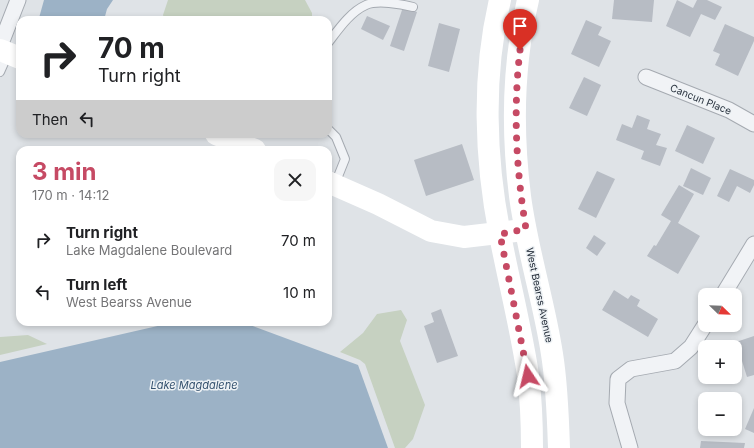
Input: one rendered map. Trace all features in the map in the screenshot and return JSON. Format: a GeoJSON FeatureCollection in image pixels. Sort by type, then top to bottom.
{"type":"FeatureCollection","features":[{"type":"Feature","properties":{"kind":"main road"},"geometry":{"type":"LineString","coordinates":[[500,0],[492,48],[488,103],[491,175],[500,234],[528,376],[531,403],[532,448]]}},
{"type":"Feature","properties":{"kind":"main road","name":"West Bearss Avenue"},"geometry":{"type":"LineString","coordinates":[[528,0],[520,45],[516,102],[517,161],[526,229],[552,353],[558,407],[559,448]]}},
{"type":"Feature","properties":{"kind":"main road"},"geometry":{"type":"LineString","coordinates":[[226,138],[245,146]]}},
{"type":"Feature","properties":{"kind":"main road"},"geometry":{"type":"LineString","coordinates":[[332,183],[378,204],[431,231],[464,237],[500,234],[526,229]]}},
{"type":"Feature","properties":{"kind":"street"},"geometry":{"type":"LineString","coordinates":[[6,56],[18,0]]}},
{"type":"Feature","properties":{"kind":"street","name":"Cancun Place"},"geometry":{"type":"LineString","coordinates":[[646,77],[729,110],[754,124]]}},
{"type":"Feature","properties":{"kind":"street"},"geometry":{"type":"LineString","coordinates":[[727,288],[754,244]]}},
{"type":"Feature","properties":{"kind":"street"},"geometry":{"type":"LineString","coordinates":[[630,448],[617,402],[618,379],[631,369],[675,361],[692,347],[701,332]]}},
{"type":"Feature","properties":{"kind":"lane"},"geometry":{"type":"LineString","coordinates":[[332,38],[353,14],[366,5],[386,3],[403,4],[413,7]]}},
{"type":"Feature","properties":{"kind":"lane"},"geometry":{"type":"LineString","coordinates":[[332,133],[336,137],[345,159],[332,181]]}},
{"type":"Feature","properties":{"kind":"green space"},"geometry":{"type":"Polygon","coordinates":[[[168,0],[305,0],[312,13],[312,16],[163,15],[168,0]]]}},
{"type":"Feature","properties":{"kind":"green space"},"geometry":{"type":"Polygon","coordinates":[[[401,310],[407,320],[400,341],[425,405],[413,439],[405,448],[395,448],[365,364],[360,360],[340,352],[363,333],[377,314],[401,310]]]}},
{"type":"Feature","properties":{"kind":"green space"},"geometry":{"type":"Polygon","coordinates":[[[28,335],[47,344],[0,355],[0,337],[28,335]]]}},
{"type":"Feature","properties":{"kind":"water"},"geometry":{"type":"Polygon","coordinates":[[[44,0],[113,0],[107,9],[105,16],[40,16],[44,0]]]}},
{"type":"Feature","properties":{"kind":"water","name":"Lake Magdalene"},"geometry":{"type":"Polygon","coordinates":[[[158,326],[253,326],[358,365],[388,448],[0,448],[0,362],[158,326]]]}},
{"type":"Feature","properties":{"kind":"building"},"geometry":{"type":"Polygon","coordinates":[[[614,0],[654,0],[652,22],[612,19],[614,0]]]}},
{"type":"Feature","properties":{"kind":"building"},"geometry":{"type":"Polygon","coordinates":[[[677,0],[693,8],[697,0],[707,0],[722,7],[715,20],[701,14],[690,37],[666,26],[677,0]]]}},
{"type":"Feature","properties":{"kind":"building"},"geometry":{"type":"Polygon","coordinates":[[[403,7],[417,12],[404,51],[390,46],[403,7]]]}},
{"type":"Feature","properties":{"kind":"building"},"geometry":{"type":"Polygon","coordinates":[[[367,16],[390,26],[383,40],[361,29],[367,16]]]}},
{"type":"Feature","properties":{"kind":"building"},"geometry":{"type":"Polygon","coordinates":[[[586,20],[602,27],[598,35],[611,41],[599,67],[571,54],[586,20]]]}},
{"type":"Feature","properties":{"kind":"building"},"geometry":{"type":"Polygon","coordinates":[[[439,23],[460,29],[449,72],[428,66],[439,23]]]}},
{"type":"Feature","properties":{"kind":"building"},"geometry":{"type":"Polygon","coordinates":[[[725,24],[754,37],[754,41],[738,76],[715,65],[720,54],[713,51],[725,24]]]}},
{"type":"Feature","properties":{"kind":"building"},"geometry":{"type":"Polygon","coordinates":[[[584,77],[601,85],[587,116],[569,108],[584,77]]]}},
{"type":"Feature","properties":{"kind":"building"},"geometry":{"type":"Polygon","coordinates":[[[637,115],[650,120],[647,129],[661,134],[656,145],[667,148],[660,166],[641,159],[644,151],[616,140],[622,124],[632,128],[637,115]]]}},
{"type":"Feature","properties":{"kind":"building"},"geometry":{"type":"Polygon","coordinates":[[[687,125],[715,138],[703,164],[675,151],[687,125]]]}},
{"type":"Feature","properties":{"kind":"building"},"geometry":{"type":"Polygon","coordinates":[[[462,144],[474,180],[426,196],[414,160],[462,144]]]}},
{"type":"Feature","properties":{"kind":"building"},"geometry":{"type":"Polygon","coordinates":[[[691,168],[711,178],[703,195],[683,186],[691,168]]]}},
{"type":"Feature","properties":{"kind":"building"},"geometry":{"type":"Polygon","coordinates":[[[730,169],[754,180],[754,185],[750,193],[737,186],[729,202],[717,196],[730,169]]]}},
{"type":"Feature","properties":{"kind":"building"},"geometry":{"type":"Polygon","coordinates":[[[597,171],[615,179],[596,218],[578,209],[597,171]]]}},
{"type":"Feature","properties":{"kind":"building"},"geometry":{"type":"Polygon","coordinates":[[[679,185],[694,194],[678,223],[700,236],[678,274],[647,256],[654,245],[656,246],[671,221],[661,215],[679,185]]]}},
{"type":"Feature","properties":{"kind":"building"},"geometry":{"type":"Polygon","coordinates":[[[594,235],[606,243],[597,256],[586,248],[594,235]]]}},
{"type":"Feature","properties":{"kind":"building"},"geometry":{"type":"Polygon","coordinates":[[[614,290],[628,299],[631,295],[640,300],[637,306],[658,319],[648,337],[602,310],[614,290]]]}},
{"type":"Feature","properties":{"kind":"building"},"geometry":{"type":"Polygon","coordinates":[[[441,309],[458,356],[437,363],[424,326],[434,322],[431,313],[441,309]]]}},
{"type":"Feature","properties":{"kind":"building"},"geometry":{"type":"Polygon","coordinates":[[[754,336],[754,375],[747,377],[742,361],[742,340],[754,336]]]}},
{"type":"Feature","properties":{"kind":"building"},"geometry":{"type":"Polygon","coordinates":[[[754,408],[754,433],[745,429],[754,408]]]}},
{"type":"Feature","properties":{"kind":"building"},"geometry":{"type":"Polygon","coordinates":[[[701,441],[745,443],[744,448],[700,448],[701,441]]]}},
{"type":"Feature","properties":{"kind":"route"},"geometry":{"type":"LineString","coordinates":[[520,50],[517,71],[515,132],[520,196],[526,229],[500,234],[520,327],[528,376]]}}]}
